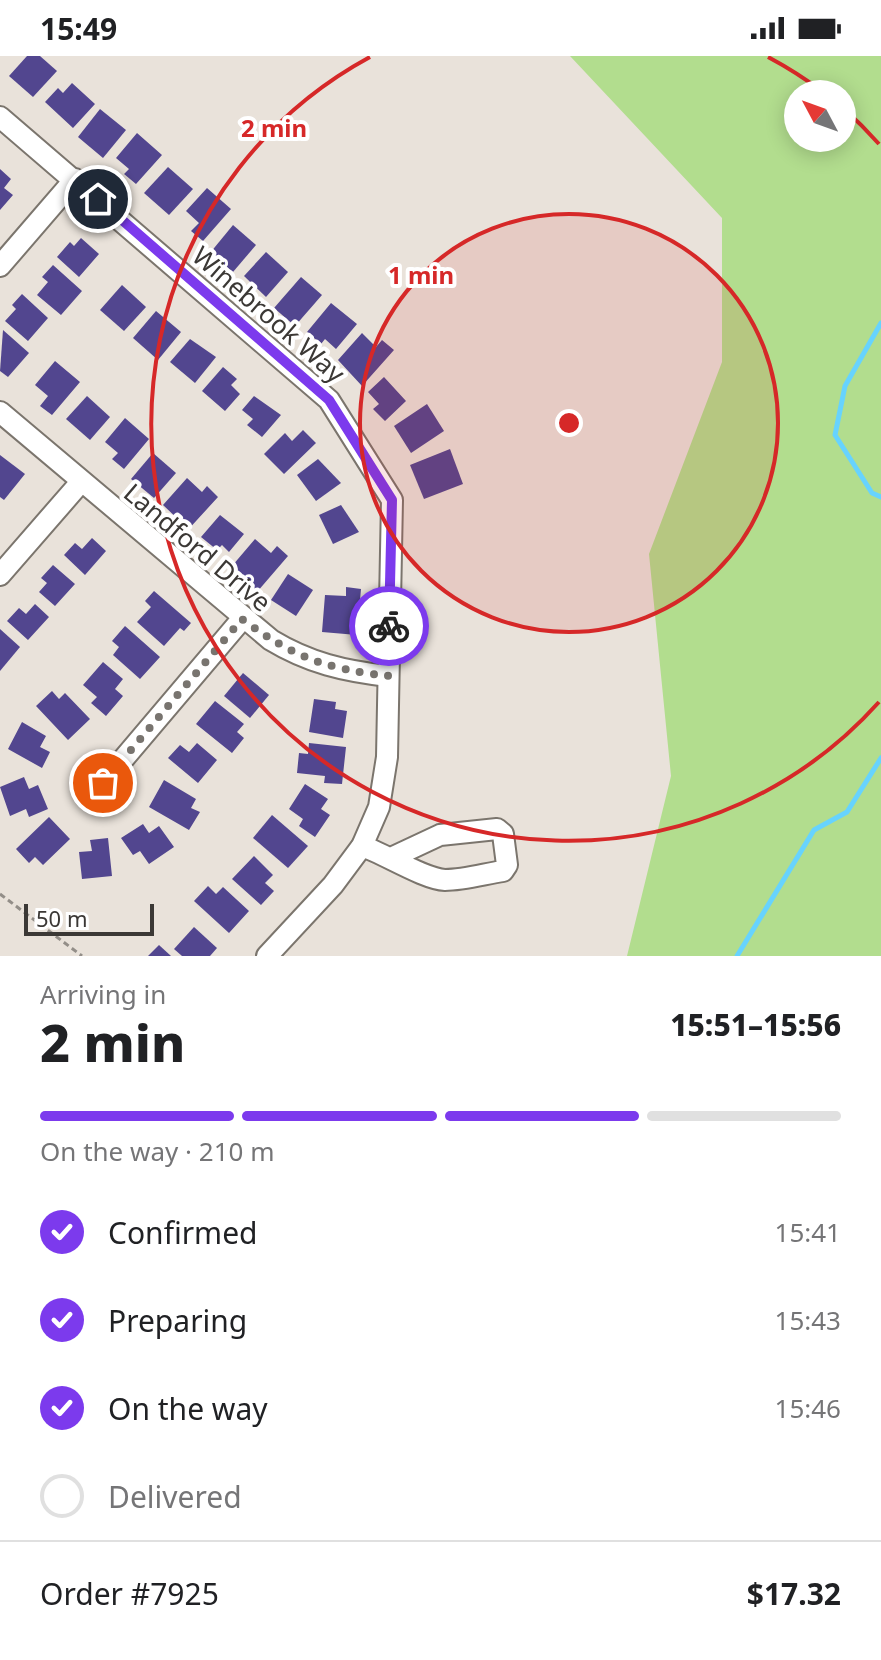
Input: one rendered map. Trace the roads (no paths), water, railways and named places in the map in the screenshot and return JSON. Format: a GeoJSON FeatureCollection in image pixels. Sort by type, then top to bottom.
{"type":"FeatureCollection","features":[{"type":"Feature","properties":{"kind":"street","name":"Winebrook Way"},"geometry":{"type":"LineString","coordinates":[[0,117],[329,400],[392,500],[387,757],[379,807],[362,846],[333,885],[267,956]]}},
{"type":"Feature","properties":{"kind":"street"},"geometry":{"type":"LineString","coordinates":[[0,266],[75,179]]}},
{"type":"Feature","properties":{"kind":"street","name":"Landford Drive"},"geometry":{"type":"LineString","coordinates":[[0,412],[242,619],[300,658],[339,670],[388,676]]}},
{"type":"Feature","properties":{"kind":"street"},"geometry":{"type":"LineString","coordinates":[[0,575],[80,483]]}},
{"type":"Feature","properties":{"kind":"street"},"geometry":{"type":"LineString","coordinates":[[103,783],[242,619]]}},
{"type":"Feature","properties":{"kind":"street"},"geometry":{"type":"LineString","coordinates":[[362,846],[393,857],[411,870],[443,880],[503,871],[507,865],[503,834],[497,829],[440,835],[393,857]]}},
{"type":"Feature","properties":{"kind":"waterway"},"geometry":{"type":"LineString","coordinates":[[881,323],[845,386],[835,435],[872,493],[881,497]]}},
{"type":"Feature","properties":{"kind":"waterway"},"geometry":{"type":"LineString","coordinates":[[737,956],[814,830],[847,812],[881,758]]}}]}
